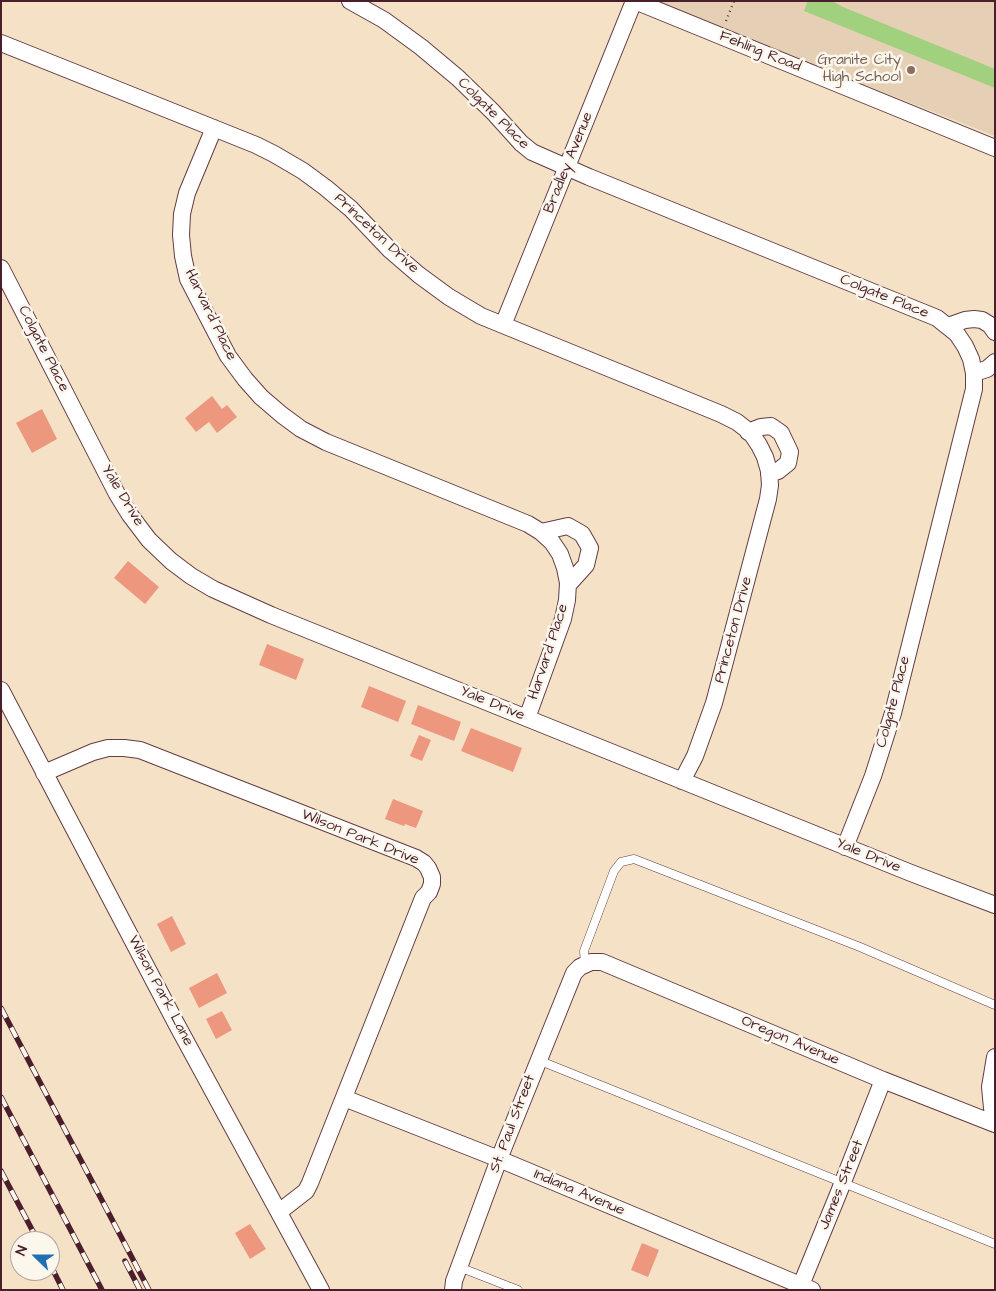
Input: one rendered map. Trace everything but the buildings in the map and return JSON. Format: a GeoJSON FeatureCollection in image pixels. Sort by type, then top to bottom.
{"type":"FeatureCollection","features":[{"type":"Feature","properties":{"kind":"street","name":"Colgate Place"},"geometry":{"type":"LineString","coordinates":[[350,1],[384,20],[458,78],[521,144],[532,152],[937,318],[948,326],[965,346],[971,359],[974,373],[974,389],[893,713],[873,776],[845,847]]}},
{"type":"Feature","properties":{"kind":"street","name":"Bradley Avenue"},"geometry":{"type":"LineString","coordinates":[[503,325],[635,1]]}},
{"type":"Feature","properties":{"kind":"street","name":"Fehling Road"},"geometry":{"type":"LineString","coordinates":[[635,1],[995,148]]}},
{"type":"Feature","properties":{"kind":"street","name":"Princeton Drive"},"geometry":{"type":"LineString","coordinates":[[1,42],[256,145],[303,171],[326,188],[352,210],[390,250],[449,297],[503,325],[721,414],[737,422],[748,432],[762,451],[769,474],[768,499],[714,703],[695,756],[682,781]]}},
{"type":"Feature","properties":{"kind":"street","name":"Harvard Place"},"geometry":{"type":"LineString","coordinates":[[214,128],[187,193],[182,214],[182,256],[188,278],[228,356],[245,379],[260,397],[301,429],[326,442],[528,524],[552,542],[560,554],[568,585],[563,619],[527,718]]}},
{"type":"Feature","properties":{"kind":"street","name":"Colgate Place"},"geometry":{"type":"LineString","coordinates":[[1,268],[71,403]]}},
{"type":"Feature","properties":{"kind":"street"},"geometry":{"type":"LineString","coordinates":[[948,326],[965,320],[982,320],[990,325],[995,332]]}},
{"type":"Feature","properties":{"kind":"street"},"geometry":{"type":"LineString","coordinates":[[974,373],[987,369],[995,362]]}},
{"type":"Feature","properties":{"kind":"street","name":"Yale Drive"},"geometry":{"type":"LineString","coordinates":[[71,403],[130,515],[149,540],[171,561],[191,576],[214,589],[272,615],[845,847],[995,905]]}},
{"type":"Feature","properties":{"kind":"street"},"geometry":{"type":"LineString","coordinates":[[748,432],[761,427],[771,426],[781,433],[790,452],[788,463],[778,471],[769,474]]}},
{"type":"Feature","properties":{"kind":"street","name":"Harvard Place"},"geometry":{"type":"LineString","coordinates":[[541,532],[568,526],[582,534],[590,548],[586,565],[568,585]]}},
{"type":"Feature","properties":{"kind":"street","name":"Wilson Park Lane"},"geometry":{"type":"LineString","coordinates":[[1,690],[177,1024],[321,1290]]}},
{"type":"Feature","properties":{"kind":"street","name":"Wilson Park Drive"},"geometry":{"type":"LineString","coordinates":[[44,773],[93,752],[108,748],[140,750],[424,863],[428,868],[432,877],[429,892],[424,898],[306,1191],[279,1212]]}},
{"type":"Feature","properties":{"kind":"street","name":"Oregon Avenue"},"geometry":{"type":"LineString","coordinates":[[585,964],[602,962],[883,1080],[995,1124]]}},
{"type":"Feature","properties":{"kind":"street","name":"St. Paul Street"},"geometry":{"type":"LineString","coordinates":[[453,1290],[459,1266],[538,1060],[574,973],[585,964]]}},
{"type":"Feature","properties":{"kind":"street"},"geometry":{"type":"LineString","coordinates":[[995,1057],[990,1088],[995,1120]]}},
{"type":"Feature","properties":{"kind":"street","name":"James Street"},"geometry":{"type":"LineString","coordinates":[[804,1288],[883,1080]]}},
{"type":"Feature","properties":{"kind":"street","name":"Indiana Avenue"},"geometry":{"type":"LineString","coordinates":[[344,1098],[499,1159],[804,1288]]}},
{"type":"Feature","properties":{"kind":"lane"},"geometry":{"type":"LineString","coordinates":[[585,964],[584,952],[614,870],[621,862],[634,859],[860,947],[995,1005]]}},
{"type":"Feature","properties":{"kind":"lane"},"geometry":{"type":"LineString","coordinates":[[538,1060],[995,1244]]}},
{"type":"Feature","properties":{"kind":"lane"},"geometry":{"type":"LineString","coordinates":[[459,1266],[518,1290]]}},
{"type":"Feature","properties":{"kind":"path"},"geometry":{"type":"LineString","coordinates":[[726,21],[734,1]]}},
{"type":"Feature","properties":{"kind":"shaded area","name":"Granite City High School"},"geometry":{"type":"Polygon","coordinates":[[[653,1],[995,1],[995,136],[659,4],[653,1]]]}},
{"type":"Feature","properties":{"kind":"green space"},"geometry":{"type":"Polygon","coordinates":[[[806,1],[832,1],[995,69],[995,88],[804,11],[806,1]]]}},
{"type":"Feature","properties":{"kind":"railway"},"geometry":{"type":"LineString","coordinates":[[1,1008],[149,1290]]}},
{"type":"Feature","properties":{"kind":"railway"},"geometry":{"type":"LineString","coordinates":[[1,1097],[102,1290]]}},
{"type":"Feature","properties":{"kind":"railway"},"geometry":{"type":"LineString","coordinates":[[1,1171],[33,1231]]}},
{"type":"Feature","properties":{"kind":"railway"},"geometry":{"type":"LineString","coordinates":[[125,1261],[140,1290]]}},
{"type":"Feature","properties":{"kind":"railway"},"geometry":{"type":"LineString","coordinates":[[58,1281],[63,1290]]}},
{"type":"Feature","properties":{"kind":"place","name":"Granite City High School"},"geometry":{"type":"Point","coordinates":[911,70]}}]}
